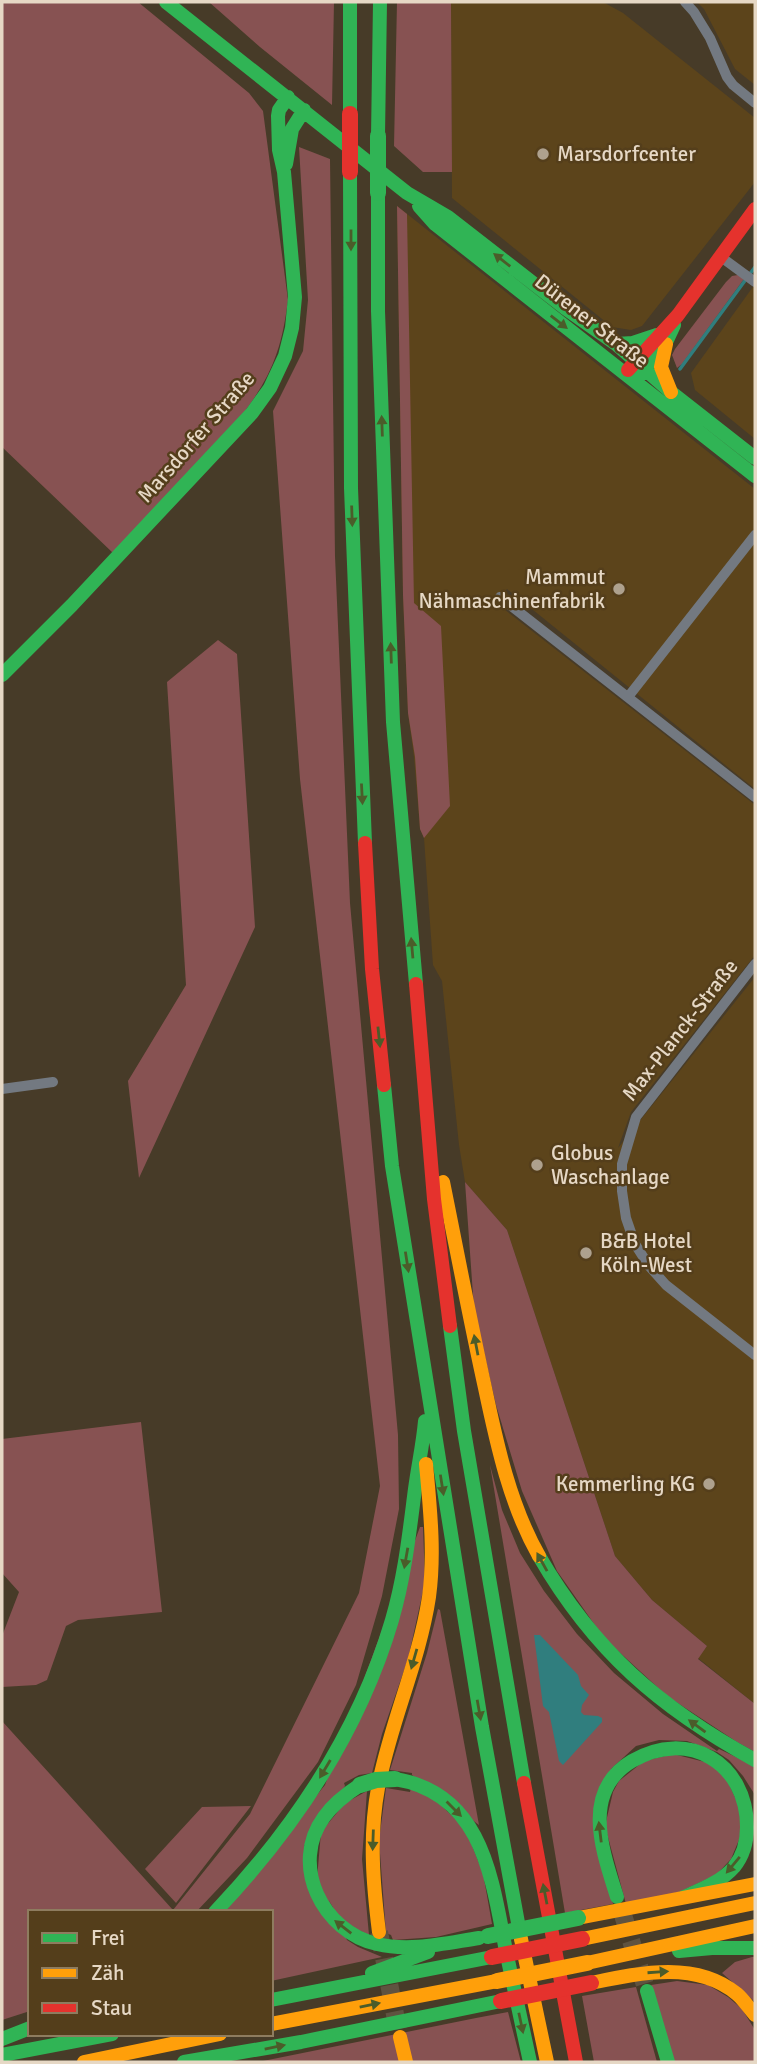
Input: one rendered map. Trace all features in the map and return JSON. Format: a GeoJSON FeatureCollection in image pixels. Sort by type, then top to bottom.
{"type":"FeatureCollection","features":[{"type":"Feature","properties":{"kind":"main road","name":"Dürener Straße"},"geometry":{"type":"LineString","coordinates":[[166,2],[407,192],[448,218],[616,344],[635,371],[672,393],[755,458]]}},
{"type":"Feature","properties":{"kind":"main road"},"geometry":{"type":"LineString","coordinates":[[350,2],[351,488],[361,777],[372,955],[392,1166],[484,1740],[547,2062]]}},
{"type":"Feature","properties":{"kind":"main road"},"geometry":{"type":"LineString","coordinates":[[380,2],[378,311],[393,722],[434,1199],[464,1431],[522,1771],[576,2062]]}},
{"type":"Feature","properties":{"kind":"main road","name":"Marsdorfer Straße"},"geometry":{"type":"LineString","coordinates":[[2,674],[125,549],[252,413],[270,388],[285,356],[292,328],[295,297],[284,172],[279,150],[279,110],[288,97]]}},
{"type":"Feature","properties":{"kind":"main road","name":"Marsdorfer Straße"},"geometry":{"type":"LineString","coordinates":[[284,172],[292,129],[304,110]]}},
{"type":"Feature","properties":{"kind":"main road","name":"Dürener Straße"},"geometry":{"type":"LineString","coordinates":[[407,192],[435,224],[635,371],[755,476]]}},
{"type":"Feature","properties":{"kind":"main road"},"geometry":{"type":"LineString","coordinates":[[635,371],[755,209]]}},
{"type":"Feature","properties":{"kind":"main road"},"geometry":{"type":"LineString","coordinates":[[616,344],[662,338]]}},
{"type":"Feature","properties":{"kind":"main road"},"geometry":{"type":"LineString","coordinates":[[662,338],[661,367],[672,393]]}},
{"type":"Feature","properties":{"kind":"main road"},"geometry":{"type":"LineString","coordinates":[[428,1113],[494,1431],[517,1508],[538,1555],[573,1611],[608,1652],[664,1702],[700,1728],[755,1760]]}},
{"type":"Feature","properties":{"kind":"main road"},"geometry":{"type":"LineString","coordinates":[[217,1910],[246,1881],[296,1815],[344,1738],[359,1706],[391,1622],[404,1574],[423,1446],[427,1394]]}},
{"type":"Feature","properties":{"kind":"main road"},"geometry":{"type":"LineString","coordinates":[[379,1932],[372,1847],[378,1791],[420,1638],[431,1577],[432,1537],[423,1446]]}},
{"type":"Feature","properties":{"kind":"main road"},"geometry":{"type":"LineString","coordinates":[[617,1897],[600,1833],[604,1795],[614,1778],[635,1758],[652,1750],[672,1747],[698,1751],[724,1766],[741,1788],[748,1815],[746,1843],[737,1864],[712,1884],[684,1896]]}},
{"type":"Feature","properties":{"kind":"main road"},"geometry":{"type":"LineString","coordinates":[[484,1937],[412,1947],[378,1945],[349,1932],[326,1911],[313,1885],[309,1864],[311,1845],[319,1822],[329,1808],[360,1785],[376,1780],[395,1779],[416,1783],[455,1807],[480,1848],[497,1906],[530,2062]]}},
{"type":"Feature","properties":{"kind":"main road"},"geometry":{"type":"LineString","coordinates":[[343,1984],[418,1954],[484,1937],[755,1884]]}},
{"type":"Feature","properties":{"kind":"main road"},"geometry":{"type":"LineString","coordinates":[[273,2000],[755,1903]]}},
{"type":"Feature","properties":{"kind":"main road"},"geometry":{"type":"LineString","coordinates":[[273,2024],[612,1958],[677,1941],[755,1926]]}},
{"type":"Feature","properties":{"kind":"main road"},"geometry":{"type":"LineString","coordinates":[[612,1958],[712,1948],[755,1948]]}},
{"type":"Feature","properties":{"kind":"main road"},"geometry":{"type":"LineString","coordinates":[[184,2062],[243,2053],[652,1972],[695,1973],[726,1985],[740,1996],[755,2014]]}},
{"type":"Feature","properties":{"kind":"main road"},"geometry":{"type":"LineString","coordinates":[[562,1985],[586,2062]]}},
{"type":"Feature","properties":{"kind":"main road"},"geometry":{"type":"LineString","coordinates":[[647,1991],[668,2062]]}},
{"type":"Feature","properties":{"kind":"main road"},"geometry":{"type":"LineString","coordinates":[[2,2039],[28,2029]]}},
{"type":"Feature","properties":{"kind":"main road"},"geometry":{"type":"LineString","coordinates":[[2,2055],[102,2036]]}},
{"type":"Feature","properties":{"kind":"main road"},"geometry":{"type":"LineString","coordinates":[[84,2062],[210,2036]]}},
{"type":"Feature","properties":{"kind":"main road"},"geometry":{"type":"LineString","coordinates":[[400,2036],[406,2062]]}},
{"type":"Feature","properties":{"kind":"street"},"geometry":{"type":"LineString","coordinates":[[685,2],[710,38],[727,77],[755,103]]}},
{"type":"Feature","properties":{"kind":"street"},"geometry":{"type":"LineString","coordinates":[[721,257],[755,281]]}},
{"type":"Feature","properties":{"kind":"street"},"geometry":{"type":"LineString","coordinates":[[628,697],[755,535]]}},
{"type":"Feature","properties":{"kind":"street"},"geometry":{"type":"LineString","coordinates":[[500,597],[755,797]]}},
{"type":"Feature","properties":{"kind":"street","name":"Max-Planck-Straße"},"geometry":{"type":"LineString","coordinates":[[755,964],[636,1117],[622,1164],[622,1191],[626,1218],[635,1244],[649,1266],[666,1285],[755,1355]]}},
{"type":"Feature","properties":{"kind":"street"},"geometry":{"type":"LineString","coordinates":[[2,1089],[53,1082]]}},
{"type":"Feature","properties":{"kind":"shaded area"},"geometry":{"type":"Polygon","coordinates":[[[2,2],[138,2],[249,93],[263,111],[288,300],[275,359],[245,411],[113,553],[2,447],[2,2]]]}},
{"type":"Feature","properties":{"kind":"shaded area"},"geometry":{"type":"Polygon","coordinates":[[[209,2],[334,2],[332,105],[260,47],[209,2]]]}},
{"type":"Feature","properties":{"kind":"shaded area"},"geometry":{"type":"Polygon","coordinates":[[[397,2],[451,2],[452,172],[423,172],[394,146],[397,2]]]}},
{"type":"Feature","properties":{"kind":"shaded area"},"geometry":{"type":"Polygon","coordinates":[[[451,2],[603,2],[623,13],[755,118],[755,182],[642,326],[631,330],[612,327],[452,198],[451,2]]]}},
{"type":"Feature","properties":{"kind":"shaded area"},"geometry":{"type":"Polygon","coordinates":[[[697,2],[755,2],[755,85],[735,69],[704,9],[697,2]]]}},
{"type":"Feature","properties":{"kind":"shaded area"},"geometry":{"type":"Polygon","coordinates":[[[299,147],[330,159],[335,556],[350,903],[398,1435],[399,1509],[382,1596],[356,1685],[318,1762],[247,1858],[198,1910],[173,1910],[250,1814],[359,1593],[380,1486],[300,779],[273,411],[303,351],[308,300],[299,147]]]}},
{"type":"Feature","properties":{"kind":"shaded area"},"geometry":{"type":"Polygon","coordinates":[[[397,206],[755,489],[755,789],[507,589],[495,602],[755,805],[755,955],[631,1112],[618,1148],[755,977],[755,1704],[698,1658],[707,1646],[652,1600],[615,1556],[507,1230],[465,1182],[442,981],[433,965],[424,838],[420,829],[408,713],[403,595],[397,206]]]}},
{"type":"Feature","properties":{"kind":"shaded area"},"geometry":{"type":"Polygon","coordinates":[[[397,206],[407,214],[414,603],[441,626],[450,806],[424,838],[420,829],[415,757],[408,713],[403,595],[397,206]]]}},
{"type":"Feature","properties":{"kind":"shaded area"},"geometry":{"type":"Polygon","coordinates":[[[738,275],[744,279],[677,368],[672,355],[675,349],[726,282],[732,276],[738,275]]]}},
{"type":"Feature","properties":{"kind":"shaded area"},"geometry":{"type":"Polygon","coordinates":[[[755,284],[755,439],[695,390],[691,373],[755,284]]]}},
{"type":"Feature","properties":{"kind":"shaded area"},"geometry":{"type":"Polygon","coordinates":[[[218,640],[237,654],[255,927],[139,1178],[128,1081],[186,985],[167,682],[218,640]]]}},
{"type":"Feature","properties":{"kind":"shaded area"},"geometry":{"type":"Polygon","coordinates":[[[465,1182],[507,1230],[615,1556],[652,1600],[707,1646],[698,1659],[755,1704],[755,1752],[667,1696],[604,1638],[557,1571],[522,1491],[496,1405],[474,1309],[465,1182]]]}},
{"type":"Feature","properties":{"kind":"shaded area"},"geometry":{"type":"Polygon","coordinates":[[[141,1422],[162,1612],[78,1620],[66,1626],[47,1680],[36,1685],[2,1687],[2,1636],[19,1592],[2,1573],[2,1439],[141,1422]]]}},
{"type":"Feature","properties":{"kind":"shaded area"},"geometry":{"type":"Polygon","coordinates":[[[490,1465],[502,1510],[520,1553],[544,1591],[577,1634],[614,1673],[663,1714],[717,1751],[719,1749],[755,1766],[755,1795],[729,1760],[717,1752],[687,1741],[659,1740],[636,1746],[612,1768],[596,1798],[613,1904],[565,1913],[490,1465]]]}},
{"type":"Feature","properties":{"kind":"shaded area"},"geometry":{"type":"Polygon","coordinates":[[[420,1527],[423,1527],[425,1582],[408,1659],[382,1734],[372,1773],[359,1775],[344,1783],[345,1786],[304,1846],[347,1940],[382,1957],[273,1981],[273,1910],[225,1910],[325,1785],[420,1527]]]}},
{"type":"Feature","properties":{"kind":"shaded area"},"geometry":{"type":"Polygon","coordinates":[[[438,1609],[479,1825],[412,1773],[390,1770],[438,1609]]]}},
{"type":"Feature","properties":{"kind":"shaded area"},"geometry":{"type":"Polygon","coordinates":[[[2,1721],[173,1910],[28,1910],[28,2012],[2,2020],[2,1721]]]}},
{"type":"Feature","properties":{"kind":"shaded area"},"geometry":{"type":"Polygon","coordinates":[[[673,1754],[709,1763],[725,1776],[742,1812],[741,1835],[731,1859],[716,1875],[679,1892],[626,1904],[605,1826],[613,1792],[619,1781],[644,1761],[673,1754]]]}},
{"type":"Feature","properties":{"kind":"shaded area"},"geometry":{"type":"Polygon","coordinates":[[[411,1787],[430,1795],[465,1828],[483,1873],[492,1924],[436,1937],[393,1940],[391,1935],[386,1933],[379,1840],[386,1788],[410,1792],[411,1787]]]}},
{"type":"Feature","properties":{"kind":"shaded area"},"geometry":{"type":"Polygon","coordinates":[[[367,1791],[362,1859],[369,1935],[354,1928],[336,1913],[317,1879],[321,1832],[345,1803],[367,1791]]]}},
{"type":"Feature","properties":{"kind":"shaded area"},"geometry":{"type":"Polygon","coordinates":[[[251,1806],[176,1903],[145,1869],[202,1807],[251,1806]]]}},
{"type":"Feature","properties":{"kind":"shaded area"},"geometry":{"type":"Polygon","coordinates":[[[755,1957],[755,2002],[722,1973],[735,1962],[755,1957]]]}},
{"type":"Feature","properties":{"kind":"shaded area"},"geometry":{"type":"Polygon","coordinates":[[[677,1981],[708,1985],[742,2009],[755,2030],[755,2062],[674,2062],[651,1985],[677,1981]]]}},
{"type":"Feature","properties":{"kind":"shaded area"},"geometry":{"type":"Polygon","coordinates":[[[636,1987],[657,2062],[594,2062],[582,1996],[636,1987]]]}},
{"type":"Feature","properties":{"kind":"shaded area"},"geometry":{"type":"Polygon","coordinates":[[[508,2012],[521,2062],[258,2062],[476,2018],[508,2012]]]}},
{"type":"Feature","properties":{"kind":"water"},"geometry":{"type":"Polygon","coordinates":[[[534,1635],[540,1635],[578,1675],[581,1686],[589,1695],[581,1712],[602,1718],[602,1722],[563,1765],[559,1761],[549,1712],[543,1706],[534,1635]]]}},
{"type":"Feature","properties":{"kind":"waterway"},"geometry":{"type":"LineString","coordinates":[[680,369],[755,267]]}},
{"type":"Feature","properties":{"kind":"tunnel"},"geometry":{"type":"LineString","coordinates":[[623,1915],[646,1988]]}},
{"type":"Feature","properties":{"kind":"tunnel"},"geometry":{"type":"LineString","coordinates":[[379,1932],[399,2035]]}},
{"type":"Feature","properties":{"kind":"traffic: fast"},"geometry":{"type":"LineString","coordinates":[[166,2],[407,193],[448,217],[616,344],[672,393],[755,458]]}},
{"type":"Feature","properties":{"kind":"traffic: fast"},"geometry":{"type":"LineString","coordinates":[[350,2],[350,114]]}},
{"type":"Feature","properties":{"kind":"traffic: fast"},"geometry":{"type":"LineString","coordinates":[[378,136],[380,2]]}},
{"type":"Feature","properties":{"kind":"traffic: fast"},"geometry":{"type":"LineString","coordinates":[[2,675],[72,605],[252,413],[270,388],[285,356],[292,328],[295,297],[284,172],[279,150],[279,110],[288,97]]}},
{"type":"Feature","properties":{"kind":"traffic: fast"},"geometry":{"type":"LineString","coordinates":[[286,164],[292,129],[304,110]]}},
{"type":"Feature","properties":{"kind":"traffic: fast"},"geometry":{"type":"LineString","coordinates":[[378,136],[378,193]]}},
{"type":"Feature","properties":{"kind":"traffic: fast"},"geometry":{"type":"LineString","coordinates":[[350,172],[351,488],[365,843]]}},
{"type":"Feature","properties":{"kind":"traffic: fast"},"geometry":{"type":"LineString","coordinates":[[378,193],[378,311],[393,722],[416,984]]}},
{"type":"Feature","properties":{"kind":"traffic: fast"},"geometry":{"type":"LineString","coordinates":[[419,206],[435,224],[755,476]]}},
{"type":"Feature","properties":{"kind":"traffic: fast"},"geometry":{"type":"LineString","coordinates":[[638,378],[667,340],[674,325]]}},
{"type":"Feature","properties":{"kind":"traffic: fast"},"geometry":{"type":"LineString","coordinates":[[616,344],[633,343],[657,335]]}},
{"type":"Feature","properties":{"kind":"traffic: fast"},"geometry":{"type":"LineString","coordinates":[[384,1085],[392,1166],[482,1727],[521,1939]]}},
{"type":"Feature","properties":{"kind":"traffic: fast"},"geometry":{"type":"LineString","coordinates":[[450,1326],[464,1431],[524,1783]]}},
{"type":"Feature","properties":{"kind":"traffic: fast"},"geometry":{"type":"LineString","coordinates":[[217,1910],[272,1847],[297,1812],[343,1739],[362,1701],[392,1620],[400,1587],[425,1421]]}},
{"type":"Feature","properties":{"kind":"traffic: fast"},"geometry":{"type":"LineString","coordinates":[[539,1556],[583,1621],[606,1649],[632,1674],[689,1720],[755,1760]]}},
{"type":"Feature","properties":{"kind":"traffic: fast"},"geometry":{"type":"LineString","coordinates":[[617,1897],[606,1861],[600,1824],[606,1789],[616,1774],[632,1761],[653,1752],[674,1748],[693,1751],[710,1758],[725,1769],[737,1785],[744,1804],[747,1827],[744,1849],[734,1867],[717,1881],[684,1897]]}},
{"type":"Feature","properties":{"kind":"traffic: fast"},"geometry":{"type":"LineString","coordinates":[[395,1779],[424,1787],[447,1802],[465,1821],[478,1843],[495,1896],[530,2062]]}},
{"type":"Feature","properties":{"kind":"traffic: fast"},"geometry":{"type":"LineString","coordinates":[[360,1785],[376,1780],[395,1779]]}},
{"type":"Feature","properties":{"kind":"traffic: fast"},"geometry":{"type":"LineString","coordinates":[[360,1785],[332,1807],[314,1836],[310,1855],[311,1875],[317,1894],[327,1911],[341,1926],[358,1937],[377,1944],[428,1946],[479,1938]]}},
{"type":"Feature","properties":{"kind":"traffic: fast"},"geometry":{"type":"LineString","coordinates":[[488,1936],[578,1918]]}},
{"type":"Feature","properties":{"kind":"traffic: fast"},"geometry":{"type":"LineString","coordinates":[[679,1951],[755,1948]]}},
{"type":"Feature","properties":{"kind":"traffic: fast"},"geometry":{"type":"LineString","coordinates":[[372,1973],[428,1952]]}},
{"type":"Feature","properties":{"kind":"traffic: fast"},"geometry":{"type":"LineString","coordinates":[[273,2000],[492,1957]]}},
{"type":"Feature","properties":{"kind":"traffic: fast"},"geometry":{"type":"LineString","coordinates":[[647,1991],[668,2062]]}},
{"type":"Feature","properties":{"kind":"traffic: fast"},"geometry":{"type":"LineString","coordinates":[[184,2062],[301,2042],[501,2001]]}},
{"type":"Feature","properties":{"kind":"traffic: fast"},"geometry":{"type":"LineString","coordinates":[[2,2039],[28,2029]]}},
{"type":"Feature","properties":{"kind":"traffic: fast"},"geometry":{"type":"LineString","coordinates":[[2,2055],[102,2036]]}},
{"type":"Feature","properties":{"kind":"traffic: slow"},"geometry":{"type":"LineString","coordinates":[[666,344],[661,367],[671,392]]}},
{"type":"Feature","properties":{"kind":"traffic: slow"},"geometry":{"type":"LineString","coordinates":[[443,1182],[500,1453],[512,1495],[539,1556]]}},
{"type":"Feature","properties":{"kind":"traffic: slow"},"geometry":{"type":"LineString","coordinates":[[379,1932],[373,1860],[375,1806],[383,1764],[412,1669],[429,1597],[432,1564],[426,1464]]}},
{"type":"Feature","properties":{"kind":"traffic: slow"},"geometry":{"type":"LineString","coordinates":[[578,1918],[755,1884]]}},
{"type":"Feature","properties":{"kind":"traffic: slow"},"geometry":{"type":"LineString","coordinates":[[582,1939],[755,1903]]}},
{"type":"Feature","properties":{"kind":"traffic: slow"},"geometry":{"type":"LineString","coordinates":[[587,1963],[755,1926]]}},
{"type":"Feature","properties":{"kind":"traffic: slow"},"geometry":{"type":"LineString","coordinates":[[521,1939],[547,2062]]}},
{"type":"Feature","properties":{"kind":"traffic: slow"},"geometry":{"type":"LineString","coordinates":[[497,1981],[587,1963]]}},
{"type":"Feature","properties":{"kind":"traffic: slow"},"geometry":{"type":"LineString","coordinates":[[591,1983],[647,1973],[685,1973],[721,1983],[740,1996],[755,2015]]}},
{"type":"Feature","properties":{"kind":"traffic: slow"},"geometry":{"type":"LineString","coordinates":[[273,2024],[497,1981]]}},
{"type":"Feature","properties":{"kind":"traffic: slow"},"geometry":{"type":"LineString","coordinates":[[84,2062],[210,2036]]}},
{"type":"Feature","properties":{"kind":"traffic: slow"},"geometry":{"type":"LineString","coordinates":[[400,2037],[406,2062]]}},
{"type":"Feature","properties":{"kind":"traffic: jam"},"geometry":{"type":"LineString","coordinates":[[350,114],[350,172]]}},
{"type":"Feature","properties":{"kind":"traffic: jam"},"geometry":{"type":"LineString","coordinates":[[628,370],[678,315],[755,209]]}},
{"type":"Feature","properties":{"kind":"traffic: jam"},"geometry":{"type":"LineString","coordinates":[[365,843],[372,969],[384,1085]]}},
{"type":"Feature","properties":{"kind":"traffic: jam"},"geometry":{"type":"LineString","coordinates":[[416,984],[434,1199],[450,1326]]}},
{"type":"Feature","properties":{"kind":"traffic: jam"},"geometry":{"type":"LineString","coordinates":[[524,1783],[576,2062]]}},
{"type":"Feature","properties":{"kind":"traffic: jam"},"geometry":{"type":"LineString","coordinates":[[492,1957],[582,1939]]}},
{"type":"Feature","properties":{"kind":"traffic: jam"},"geometry":{"type":"LineString","coordinates":[[501,2001],[591,1983]]}},
{"type":"Feature","properties":{"kind":"place","name":"Marsdorfcenter"},"geometry":{"type":"Point","coordinates":[543,154]}},
{"type":"Feature","properties":{"kind":"place","name":"Mammut Nähmaschinenfabrik"},"geometry":{"type":"Point","coordinates":[619,589]}},
{"type":"Feature","properties":{"kind":"place","name":"Globus Waschanlage"},"geometry":{"type":"Point","coordinates":[537,1165]}},
{"type":"Feature","properties":{"kind":"place","name":"B&B Hotel Köln-West"},"geometry":{"type":"Point","coordinates":[586,1253]}},
{"type":"Feature","properties":{"kind":"place","name":"Kemmerling KG"},"geometry":{"type":"Point","coordinates":[709,1484]}}]}
